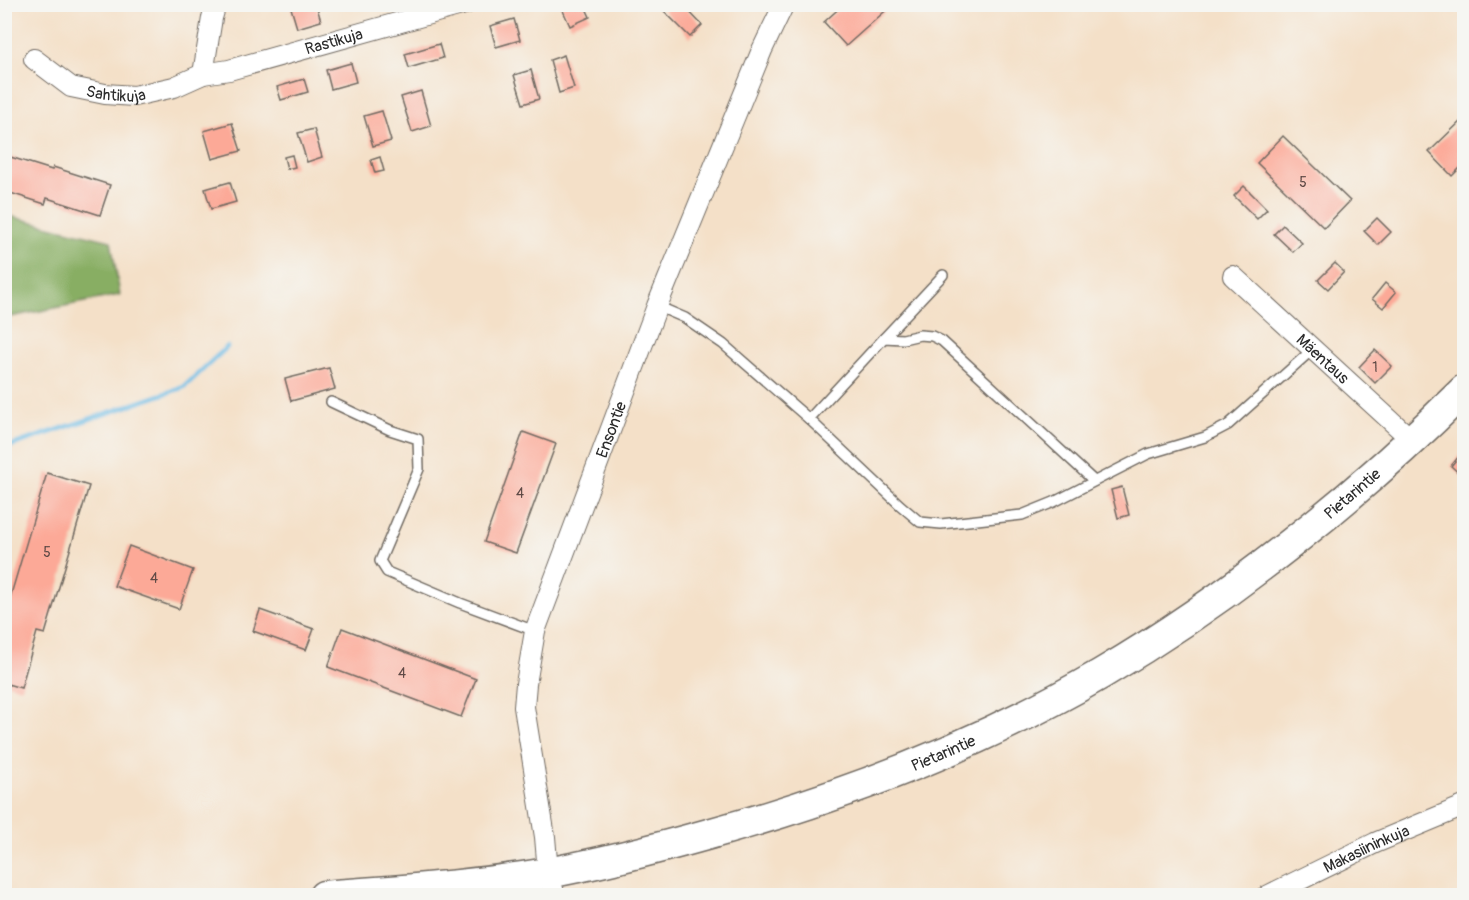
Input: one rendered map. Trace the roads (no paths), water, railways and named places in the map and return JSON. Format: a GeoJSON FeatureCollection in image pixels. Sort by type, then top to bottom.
{"type":"FeatureCollection","features":[{"type":"Feature","properties":{"kind":"main road","name":"Pietarintie"},"geometry":{"type":"LineString","coordinates":[[324,896],[479,883],[552,884],[650,850],[779,814],[847,792],[920,763],[1003,726],[1101,674],[1178,624],[1310,528],[1413,440],[1464,390]]}},
{"type":"Feature","properties":{"kind":"street"},"geometry":{"type":"LineString","coordinates":[[203,74],[216,4]]}},
{"type":"Feature","properties":{"kind":"street","name":"Rastikuja"},"geometry":{"type":"LineString","coordinates":[[203,74],[240,67],[465,4]]}},
{"type":"Feature","properties":{"kind":"street","name":"Ensontie"},"geometry":{"type":"LineString","coordinates":[[552,884],[524,707],[525,684],[535,631],[657,306],[762,50],[784,4]]}},
{"type":"Feature","properties":{"kind":"street","name":"Sahtikuja"},"geometry":{"type":"LineString","coordinates":[[34,59],[71,87],[105,94],[135,96],[174,87],[203,74]]}},
{"type":"Feature","properties":{"kind":"street","name":"Mäentaus"},"geometry":{"type":"LineString","coordinates":[[1233,276],[1413,440]]}},
{"type":"Feature","properties":{"kind":"street","name":"Makasiininkuja"},"geometry":{"type":"LineString","coordinates":[[1267,896],[1375,843],[1464,806]]}},
{"type":"Feature","properties":{"kind":"lane"},"geometry":{"type":"LineString","coordinates":[[809,419],[943,275]]}},
{"type":"Feature","properties":{"kind":"lane"},"geometry":{"type":"LineString","coordinates":[[657,306],[685,318],[723,344],[809,419],[920,522],[941,524],[1022,514],[1054,502],[1148,453],[1205,437],[1228,425],[1313,349]]}},
{"type":"Feature","properties":{"kind":"lane"},"geometry":{"type":"LineString","coordinates":[[884,338],[903,339],[920,335],[932,336],[942,341],[1094,481]]}},
{"type":"Feature","properties":{"kind":"lane"},"geometry":{"type":"LineString","coordinates":[[331,402],[390,430],[418,439],[419,469],[380,561],[387,572],[535,631]]}},
{"type":"Feature","properties":{"kind":"waterway"},"geometry":{"type":"LineString","coordinates":[[4,448],[184,387],[227,347]]}}]}
